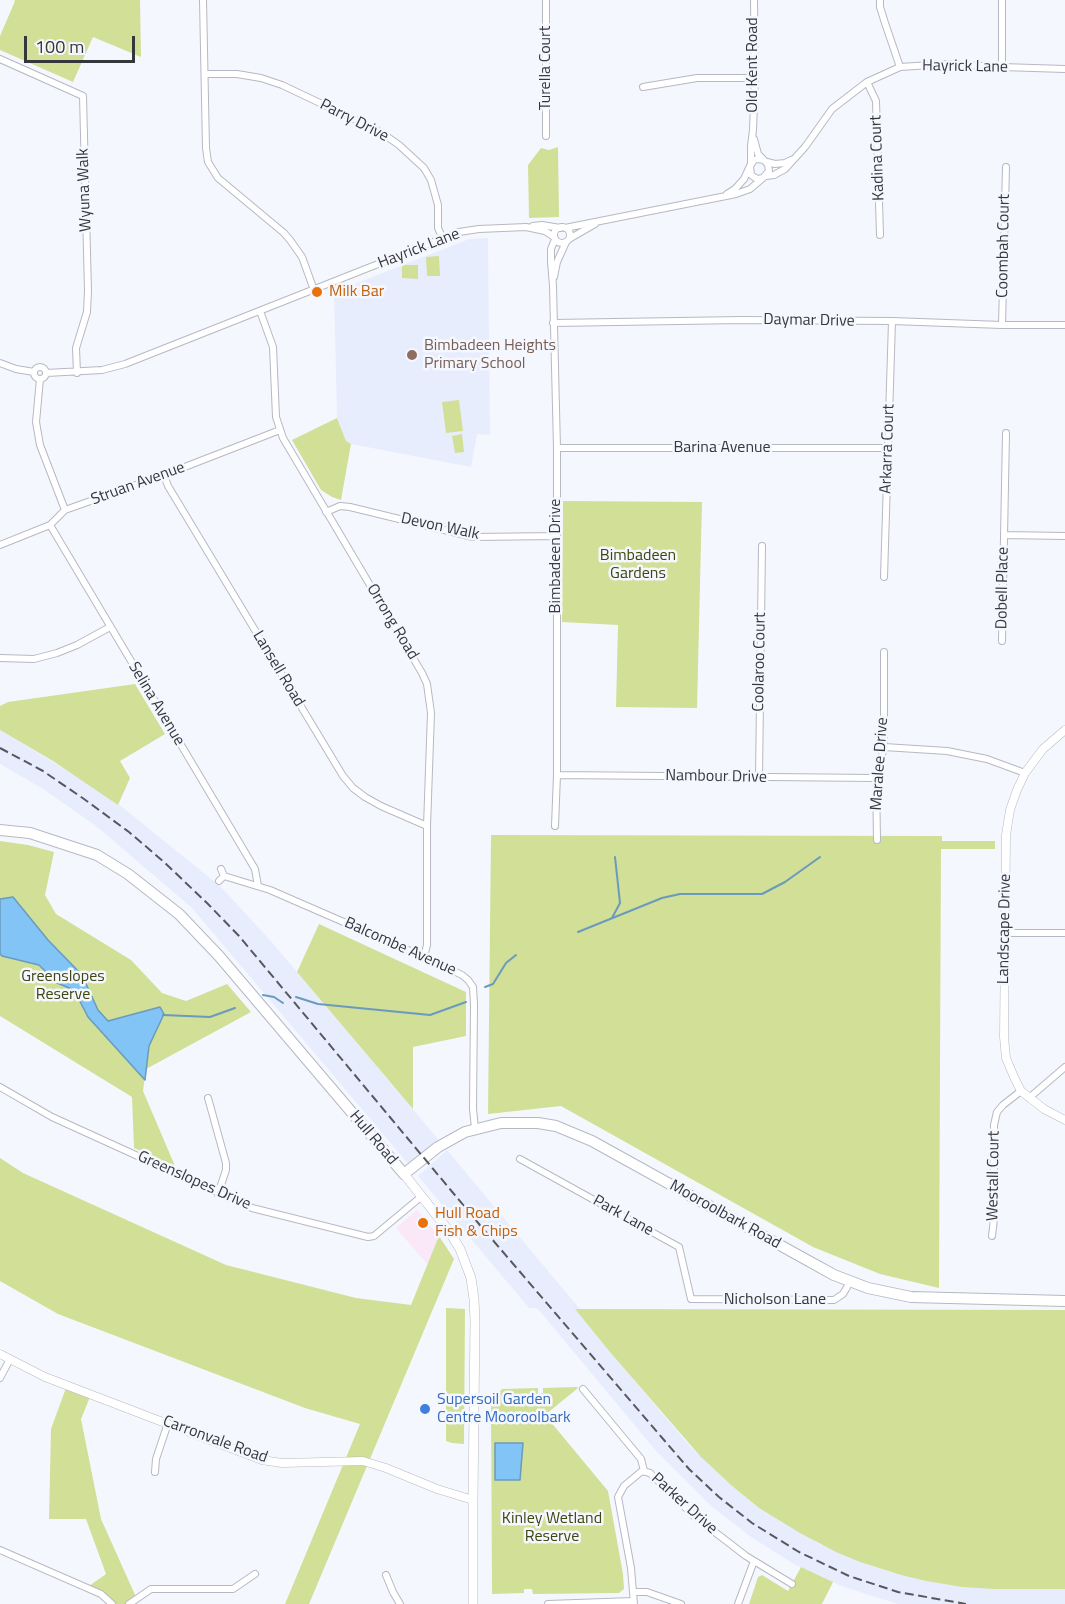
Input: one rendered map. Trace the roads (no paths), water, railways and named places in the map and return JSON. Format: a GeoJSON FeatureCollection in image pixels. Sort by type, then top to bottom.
{"type":"FeatureCollection","features":[{"type":"Feature","properties":{"kind":"main road","name":"Hull Road"},"geometry":{"type":"LineString","coordinates":[[0,830],[30,833],[97,855],[163,900],[219,956],[404,1174],[449,1231],[460,1249],[471,1278],[474,1299],[473,1604]]}},
{"type":"Feature","properties":{"kind":"main road","name":"Mooroolbark Road"},"geometry":{"type":"LineString","coordinates":[[404,1174],[447,1141],[475,1128],[520,1122],[556,1126],[592,1141],[850,1282],[887,1293],[911,1297],[1065,1300]]}},
{"type":"Feature","properties":{"kind":"street"},"geometry":{"type":"LineString","coordinates":[[203,0],[208,162],[214,174],[290,240],[302,257],[314,290]]}},
{"type":"Feature","properties":{"kind":"street","name":"Turella Court"},"geometry":{"type":"LineString","coordinates":[[546,0],[546,136]]}},
{"type":"Feature","properties":{"kind":"street","name":"Old Kent Road"},"geometry":{"type":"LineString","coordinates":[[751,164],[755,78],[753,0]]}},
{"type":"Feature","properties":{"kind":"street"},"geometry":{"type":"LineString","coordinates":[[880,0],[880,7],[900,67]]}},
{"type":"Feature","properties":{"kind":"street"},"geometry":{"type":"LineString","coordinates":[[1002,0],[1002,67]]}},
{"type":"Feature","properties":{"kind":"street","name":"Wyuna Walk"},"geometry":{"type":"LineString","coordinates":[[0,58],[82,96],[88,291],[87,312],[76,348],[77,373]]}},
{"type":"Feature","properties":{"kind":"street","name":"Hayrick Lane"},"geometry":{"type":"LineString","coordinates":[[46,373],[102,370],[148,356],[459,232],[473,229],[542,225],[562,228],[736,194],[750,189],[764,177],[785,169],[805,147],[832,109],[867,82],[900,67],[946,64],[1065,69]]}},
{"type":"Feature","properties":{"kind":"street","name":"Parry Drive"},"geometry":{"type":"LineString","coordinates":[[205,74],[237,74],[261,78],[282,85],[379,131],[399,145],[424,168],[431,180],[438,205],[438,228],[442,238]]}},
{"type":"Feature","properties":{"kind":"street"},"geometry":{"type":"LineString","coordinates":[[643,87],[697,78],[755,78]]}},
{"type":"Feature","properties":{"kind":"street","name":"Kadina Court"},"geometry":{"type":"LineString","coordinates":[[867,82],[876,101],[880,235]]}},
{"type":"Feature","properties":{"kind":"street","name":"Old Kent Road"},"geometry":{"type":"LineString","coordinates":[[753,130],[758,154],[765,161]]}},
{"type":"Feature","properties":{"kind":"street"},"geometry":{"type":"LineString","coordinates":[[765,161],[769,171],[764,177],[757,179],[751,175],[751,164],[757,159],[765,161],[775,165],[794,159]]}},
{"type":"Feature","properties":{"kind":"street","name":"Hayrick Lane"},"geometry":{"type":"LineString","coordinates":[[723,196],[735,189],[744,179],[751,164]]}},
{"type":"Feature","properties":{"kind":"street","name":"Coombah Court"},"geometry":{"type":"LineString","coordinates":[[1002,325],[1006,167]]}},
{"type":"Feature","properties":{"kind":"street","name":"Hayrick Lane"},"geometry":{"type":"LineString","coordinates":[[568,240],[598,222]]}},
{"type":"Feature","properties":{"kind":"street","name":"Hayrick Lane"},"geometry":{"type":"LineString","coordinates":[[526,227],[545,231],[554,238]]}},
{"type":"Feature","properties":{"kind":"street"},"geometry":{"type":"LineString","coordinates":[[562,228],[569,233],[568,240],[561,243],[554,238],[555,231],[562,228]]}},
{"type":"Feature","properties":{"kind":"street","name":"Bimbadeen Drive"},"geometry":{"type":"LineString","coordinates":[[554,238],[551,249],[557,448],[555,826]]}},
{"type":"Feature","properties":{"kind":"street","name":"Bimbadeen Drive"},"geometry":{"type":"LineString","coordinates":[[553,286],[557,262],[568,240]]}},
{"type":"Feature","properties":{"kind":"street","name":"Orrong Road"},"geometry":{"type":"LineString","coordinates":[[260,311],[274,352],[276,417],[279,430],[427,684],[431,713],[427,826],[427,945],[424,957]]}},
{"type":"Feature","properties":{"kind":"street","name":"Daymar Drive"},"geometry":{"type":"LineString","coordinates":[[553,323],[741,320],[1065,325]]}},
{"type":"Feature","properties":{"kind":"street","name":"Arkarra Court"},"geometry":{"type":"LineString","coordinates":[[884,577],[892,321]]}},
{"type":"Feature","properties":{"kind":"street"},"geometry":{"type":"LineString","coordinates":[[0,363],[34,372]]}},
{"type":"Feature","properties":{"kind":"street"},"geometry":{"type":"LineString","coordinates":[[34,372],[40,366],[45,369],[45,377],[40,379]]}},
{"type":"Feature","properties":{"kind":"street"},"geometry":{"type":"LineString","coordinates":[[34,372],[35,376],[40,379]]}},
{"type":"Feature","properties":{"kind":"street"},"geometry":{"type":"LineString","coordinates":[[40,379],[36,422],[40,445],[65,510]]}},
{"type":"Feature","properties":{"kind":"street","name":"Struan Avenue"},"geometry":{"type":"LineString","coordinates":[[0,545],[50,525],[65,510],[164,475],[279,430]]}},
{"type":"Feature","properties":{"kind":"street","name":"Dobell Place"},"geometry":{"type":"LineString","coordinates":[[1002,641],[1006,433]]}},
{"type":"Feature","properties":{"kind":"street","name":"Barina Avenue"},"geometry":{"type":"LineString","coordinates":[[557,448],[888,448]]}},
{"type":"Feature","properties":{"kind":"street","name":"Lansell Road"},"geometry":{"type":"LineString","coordinates":[[164,475],[168,486],[343,776],[365,797],[427,826]]}},
{"type":"Feature","properties":{"kind":"street","name":"Devon Walk"},"geometry":{"type":"LineString","coordinates":[[326,512],[340,506],[350,507],[473,537],[556,536]]}},
{"type":"Feature","properties":{"kind":"street","name":"Selina Avenue"},"geometry":{"type":"LineString","coordinates":[[50,525],[255,869],[258,886]]}},
{"type":"Feature","properties":{"kind":"street","name":"Dobell Place"},"geometry":{"type":"LineString","coordinates":[[1004,536],[1065,536]]}},
{"type":"Feature","properties":{"kind":"street","name":"Coolaroo Court"},"geometry":{"type":"LineString","coordinates":[[759,777],[762,546]]}},
{"type":"Feature","properties":{"kind":"street"},"geometry":{"type":"LineString","coordinates":[[0,658],[34,659],[57,653],[110,627]]}},
{"type":"Feature","properties":{"kind":"street","name":"Maralee Drive"},"geometry":{"type":"LineString","coordinates":[[877,840],[876,778],[884,747],[884,652]]}},
{"type":"Feature","properties":{"kind":"street","name":"Landscape Drive"},"geometry":{"type":"LineString","coordinates":[[1065,730],[1043,749],[1024,773],[1010,810],[1006,835],[1004,1037],[1006,1058],[1021,1090],[1044,1109],[1065,1120]]}},
{"type":"Feature","properties":{"kind":"street"},"geometry":{"type":"LineString","coordinates":[[884,747],[947,751],[987,759],[1024,773]]}},
{"type":"Feature","properties":{"kind":"street","name":"Nambour Drive"},"geometry":{"type":"LineString","coordinates":[[557,775],[876,778]]}},
{"type":"Feature","properties":{"kind":"street","name":"Balcombe Avenue"},"geometry":{"type":"LineString","coordinates":[[221,875],[270,890],[462,975],[473,987],[475,1128]]}},
{"type":"Feature","properties":{"kind":"street"},"geometry":{"type":"LineString","coordinates":[[1005,933],[1065,933]]}},
{"type":"Feature","properties":{"kind":"street"},"geometry":{"type":"LineString","coordinates":[[1029,1098],[1065,1067]]}},
{"type":"Feature","properties":{"kind":"street","name":"Greenslopes Drive"},"geometry":{"type":"LineString","coordinates":[[0,1086],[52,1118],[252,1208],[368,1237],[374,1236],[422,1196]]}},
{"type":"Feature","properties":{"kind":"street","name":"Westall Court"},"geometry":{"type":"LineString","coordinates":[[992,1236],[994,1125],[997,1112],[1021,1090]]}},
{"type":"Feature","properties":{"kind":"street"},"geometry":{"type":"LineString","coordinates":[[208,1098],[226,1162],[226,1170],[218,1194]]}},
{"type":"Feature","properties":{"kind":"street","name":"Park Lane"},"geometry":{"type":"LineString","coordinates":[[520,1160],[679,1247],[691,1299]]}},
{"type":"Feature","properties":{"kind":"street","name":"Nicholson Lane"},"geometry":{"type":"LineString","coordinates":[[691,1299],[834,1300],[843,1294],[850,1282]]}},
{"type":"Feature","properties":{"kind":"street","name":"Carronvale Road"},"geometry":{"type":"LineString","coordinates":[[0,1354],[45,1377],[262,1460],[282,1463],[363,1461],[472,1500]]}},
{"type":"Feature","properties":{"kind":"street"},"geometry":{"type":"LineString","coordinates":[[0,1378],[10,1359]]}},
{"type":"Feature","properties":{"kind":"street"},"geometry":{"type":"LineString","coordinates":[[583,1389],[641,1460],[644,1471]]}},
{"type":"Feature","properties":{"kind":"street"},"geometry":{"type":"LineString","coordinates":[[155,1472],[156,1459],[168,1423]]}},
{"type":"Feature","properties":{"kind":"street","name":"Parker Drive"},"geometry":{"type":"LineString","coordinates":[[634,1603],[631,1568],[618,1497],[624,1486],[644,1471],[650,1473],[694,1516],[754,1561],[792,1584]]}},
{"type":"Feature","properties":{"kind":"street"},"geometry":{"type":"LineString","coordinates":[[0,1550],[101,1594],[112,1604]]}},
{"type":"Feature","properties":{"kind":"street"},"geometry":{"type":"LineString","coordinates":[[738,1604],[754,1561]]}},
{"type":"Feature","properties":{"kind":"street"},"geometry":{"type":"LineString","coordinates":[[129,1604],[151,1589],[233,1588],[255,1574]]}},
{"type":"Feature","properties":{"kind":"street"},"geometry":{"type":"LineString","coordinates":[[386,1575],[400,1604]]}},
{"type":"Feature","properties":{"kind":"street"},"geometry":{"type":"LineString","coordinates":[[633,1592],[647,1592],[681,1604]]}},
{"type":"Feature","properties":{"kind":"street"},"geometry":{"type":"LineString","coordinates":[[548,1604],[634,1603]]}},
{"type":"Feature","properties":{"kind":"water"},"geometry":{"type":"Polygon","coordinates":[[[13,897],[48,940],[82,975],[98,1010],[108,1021],[160,1007],[164,1014],[149,1046],[145,1080],[88,1017],[74,990],[57,983],[39,965],[0,954],[0,899],[13,897]]]}},
{"type":"Feature","properties":{"kind":"water"},"geometry":{"type":"Polygon","coordinates":[[[495,1443],[523,1443],[520,1480],[495,1480],[495,1443]]]}},
{"type":"Feature","properties":{"kind":"waterway"},"geometry":{"type":"LineString","coordinates":[[612,918],[620,903],[615,857]]}},
{"type":"Feature","properties":{"kind":"waterway"},"geometry":{"type":"LineString","coordinates":[[578,932],[662,898],[680,894],[762,894],[785,882],[820,857]]}},
{"type":"Feature","properties":{"kind":"waterway"},"geometry":{"type":"LineString","coordinates":[[485,987],[493,984],[506,963],[516,955]]}},
{"type":"Feature","properties":{"kind":"waterway"},"geometry":{"type":"LineString","coordinates":[[263,995],[274,997],[283,1003]]}},
{"type":"Feature","properties":{"kind":"waterway"},"geometry":{"type":"LineString","coordinates":[[296,997],[318,1004],[430,1015],[466,1002]]}},
{"type":"Feature","properties":{"kind":"waterway"},"geometry":{"type":"LineString","coordinates":[[163,1015],[210,1017],[235,1008]]}},
{"type":"Feature","properties":{"kind":"railway"},"geometry":{"type":"LineString","coordinates":[[0,748],[43,771],[129,832],[164,862],[239,936],[479,1224],[689,1469],[719,1497],[752,1523],[799,1552],[849,1576],[898,1592],[966,1604]]}},
{"type":"Feature","properties":{"kind":"place","name":"Milk Bar"},"geometry":{"type":"Point","coordinates":[317,292]}},
{"type":"Feature","properties":{"kind":"place","name":"Bimbadeen Heights Primary School"},"geometry":{"type":"Point","coordinates":[412,355]}},
{"type":"Feature","properties":{"kind":"place","name":"Hull Road Fish & Chips"},"geometry":{"type":"Point","coordinates":[423,1223]}},
{"type":"Feature","properties":{"kind":"place","name":"Supersoil Garden Centre Mooroolbark"},"geometry":{"type":"Point","coordinates":[425,1409]}},
{"type":"Feature","properties":{"kind":"park label","name":"Bimbadeen Gardens"},"geometry":{"type":"Point","coordinates":[638,565]}},
{"type":"Feature","properties":{"kind":"park label","name":"Greenslopes Reserve"},"geometry":{"type":"Point","coordinates":[63,986]}},
{"type":"Feature","properties":{"kind":"park label","name":"Kinley Wetland Reserve"},"geometry":{"type":"Point","coordinates":[552,1528]}}]}
